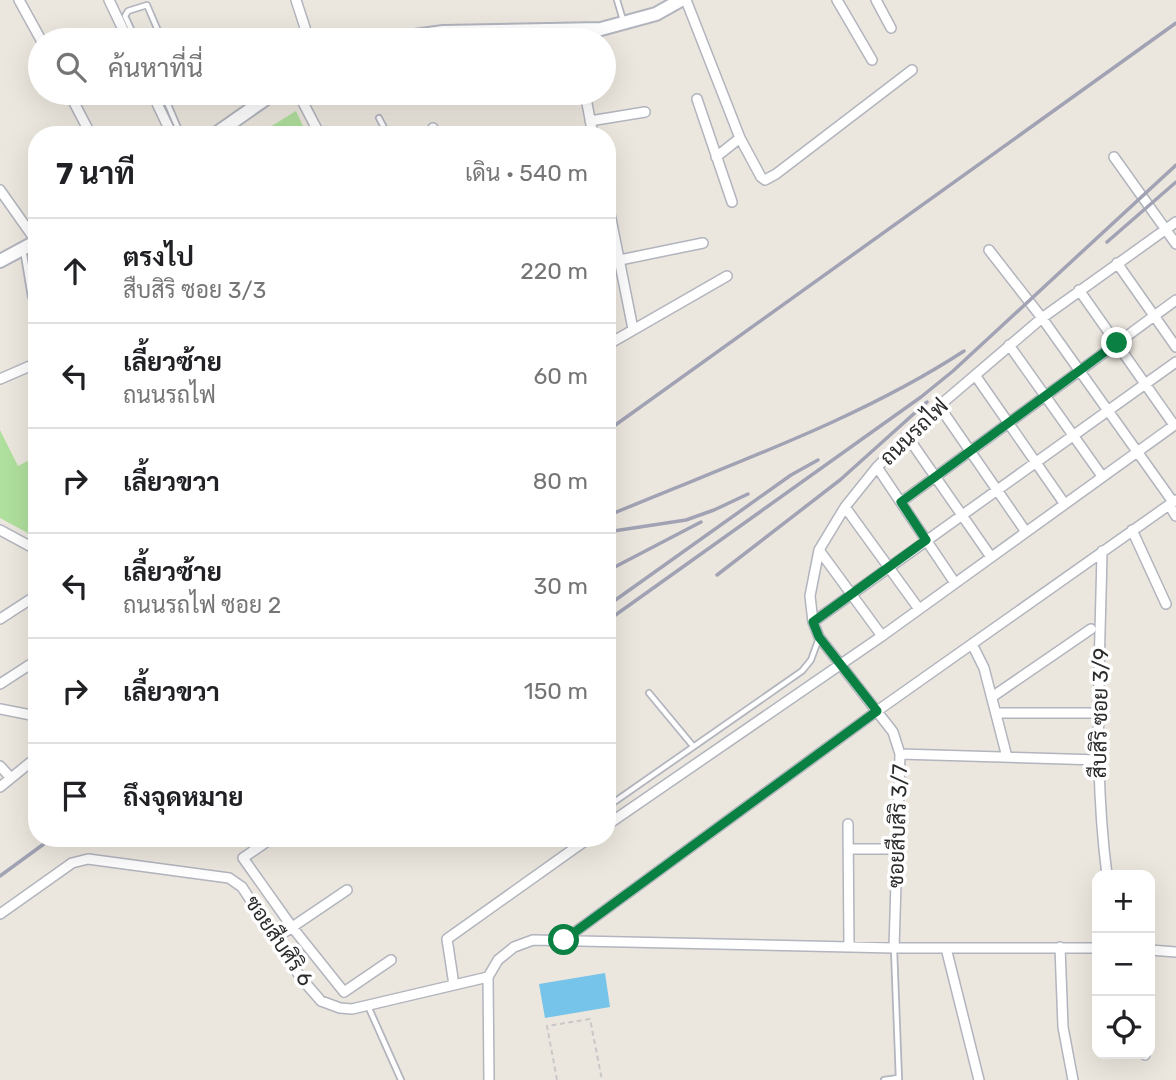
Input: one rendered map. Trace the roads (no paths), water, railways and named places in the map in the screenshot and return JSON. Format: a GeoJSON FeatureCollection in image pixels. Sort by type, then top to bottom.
{"type":"FeatureCollection","features":[{"type":"Feature","properties":{"kind":"main road"},"geometry":{"type":"LineString","coordinates":[[606,28],[656,14],[683,0]]}},
{"type":"Feature","properties":{"kind":"main road"},"geometry":{"type":"LineString","coordinates":[[227,126],[257,105]]}},
{"type":"Feature","properties":{"kind":"main road"},"geometry":{"type":"LineString","coordinates":[[0,261],[28,245]]}},
{"type":"Feature","properties":{"kind":"street"},"geometry":{"type":"LineString","coordinates":[[19,0],[34,28]]}},
{"type":"Feature","properties":{"kind":"street"},"geometry":{"type":"LineString","coordinates":[[109,0],[122,28]]}},
{"type":"Feature","properties":{"kind":"street"},"geometry":{"type":"LineString","coordinates":[[296,0],[305,28]]}},
{"type":"Feature","properties":{"kind":"street"},"geometry":{"type":"LineString","coordinates":[[683,0],[740,138],[765,180],[770,179],[912,69]]}},
{"type":"Feature","properties":{"kind":"street"},"geometry":{"type":"LineString","coordinates":[[837,0],[872,60]]}},
{"type":"Feature","properties":{"kind":"street"},"geometry":{"type":"LineString","coordinates":[[876,0],[891,28]]}},
{"type":"Feature","properties":{"kind":"street"},"geometry":{"type":"LineString","coordinates":[[697,100],[732,202]]}},
{"type":"Feature","properties":{"kind":"street"},"geometry":{"type":"LineString","coordinates":[[76,105],[87,126]]}},
{"type":"Feature","properties":{"kind":"street"},"geometry":{"type":"LineString","coordinates":[[158,105],[168,126]]}},
{"type":"Feature","properties":{"kind":"street"},"geometry":{"type":"LineString","coordinates":[[304,105],[315,126]]}},
{"type":"Feature","properties":{"kind":"street"},"geometry":{"type":"LineString","coordinates":[[587,105],[591,126]]}},
{"type":"Feature","properties":{"kind":"street"},"geometry":{"type":"LineString","coordinates":[[590,121],[645,112]]}},
{"type":"Feature","properties":{"kind":"street"},"geometry":{"type":"LineString","coordinates":[[716,157],[740,138]]}},
{"type":"Feature","properties":{"kind":"street"},"geometry":{"type":"LineString","coordinates":[[1114,157],[1176,244]]}},
{"type":"Feature","properties":{"kind":"street"},"geometry":{"type":"LineString","coordinates":[[0,190],[28,230]]}},
{"type":"Feature","properties":{"kind":"street","name":"ถนนรถไฟ"},"geometry":{"type":"LineString","coordinates":[[877,711],[819,637],[813,622],[810,596],[819,550],[845,507],[877,467],[907,436],[1009,345],[1079,290],[1176,222]]}},
{"type":"Feature","properties":{"kind":"street"},"geometry":{"type":"LineString","coordinates":[[616,241],[633,329]]}},
{"type":"Feature","properties":{"kind":"street"},"geometry":{"type":"LineString","coordinates":[[620,260],[703,243]]}},
{"type":"Feature","properties":{"kind":"street"},"geometry":{"type":"LineString","coordinates":[[989,250],[1042,318],[1136,451],[1172,503],[1176,516]]}},
{"type":"Feature","properties":{"kind":"street"},"geometry":{"type":"LineString","coordinates":[[1117,263],[1176,347]]}},
{"type":"Feature","properties":{"kind":"street"},"geometry":{"type":"LineString","coordinates":[[616,339],[727,276]]}},
{"type":"Feature","properties":{"kind":"street"},"geometry":{"type":"LineString","coordinates":[[616,819],[882,636],[1175,424],[1079,290]]}},
{"type":"Feature","properties":{"kind":"street"},"geometry":{"type":"LineString","coordinates":[[901,502],[1176,300]]}},
{"type":"Feature","properties":{"kind":"street"},"geometry":{"type":"LineString","coordinates":[[1009,345],[1102,476]]}},
{"type":"Feature","properties":{"kind":"street"},"geometry":{"type":"LineString","coordinates":[[813,622],[1176,362]]}},
{"type":"Feature","properties":{"kind":"street"},"geometry":{"type":"LineString","coordinates":[[0,379],[28,367]]}},
{"type":"Feature","properties":{"kind":"street"},"geometry":{"type":"LineString","coordinates":[[975,375],[1064,503]]}},
{"type":"Feature","properties":{"kind":"street"},"geometry":{"type":"LineString","coordinates":[[939,406],[1026,531]]}},
{"type":"Feature","properties":{"kind":"street"},"geometry":{"type":"LineString","coordinates":[[907,436],[991,556]]}},
{"type":"Feature","properties":{"kind":"street"},"geometry":{"type":"LineString","coordinates":[[877,467],[955,583]]}},
{"type":"Feature","properties":{"kind":"street"},"geometry":{"type":"LineString","coordinates":[[564,940],[877,711],[1172,503]]}},
{"type":"Feature","properties":{"kind":"street"},"geometry":{"type":"LineString","coordinates":[[845,507],[919,609]]}},
{"type":"Feature","properties":{"kind":"street"},"geometry":{"type":"LineString","coordinates":[[0,530],[28,545]]}},
{"type":"Feature","properties":{"kind":"street"},"geometry":{"type":"LineString","coordinates":[[1132,530],[1166,604]]}},
{"type":"Feature","properties":{"kind":"street"},"geometry":{"type":"LineString","coordinates":[[819,550],[882,636]]}},
{"type":"Feature","properties":{"kind":"street","name":"สืบสิริ ซอย 3/9"},"geometry":{"type":"LineString","coordinates":[[1102,551],[1098,760],[1106,870]]}},
{"type":"Feature","properties":{"kind":"street"},"geometry":{"type":"LineString","coordinates":[[0,619],[28,601]]}},
{"type":"Feature","properties":{"kind":"street"},"geometry":{"type":"LineString","coordinates":[[992,697],[1091,629]]}},
{"type":"Feature","properties":{"kind":"street"},"geometry":{"type":"LineString","coordinates":[[972,643],[984,668],[1007,757]]}},
{"type":"Feature","properties":{"kind":"street"},"geometry":{"type":"LineString","coordinates":[[0,684],[28,666]]}},
{"type":"Feature","properties":{"kind":"street"},"geometry":{"type":"LineString","coordinates":[[0,709],[28,714]]}},
{"type":"Feature","properties":{"kind":"street","name":"ซอยสืบสิริ 3/7"},"geometry":{"type":"LineString","coordinates":[[877,711],[893,732],[900,754],[894,948]]}},
{"type":"Feature","properties":{"kind":"street"},"geometry":{"type":"LineString","coordinates":[[996,713],[1091,713]]}},
{"type":"Feature","properties":{"kind":"street"},"geometry":{"type":"LineString","coordinates":[[900,754],[1098,760]]}},
{"type":"Feature","properties":{"kind":"street"},"geometry":{"type":"LineString","coordinates":[[0,787],[28,764]]}},
{"type":"Feature","properties":{"kind":"street"},"geometry":{"type":"LineString","coordinates":[[0,766],[11,778]]}},
{"type":"Feature","properties":{"kind":"street"},"geometry":{"type":"LineString","coordinates":[[848,824],[849,947]]}},
{"type":"Feature","properties":{"kind":"street"},"geometry":{"type":"LineString","coordinates":[[259,847],[243,858],[292,927],[344,992],[391,960]]}},
{"type":"Feature","properties":{"kind":"street"},"geometry":{"type":"LineString","coordinates":[[454,985],[447,939],[576,847]]}},
{"type":"Feature","properties":{"kind":"street"},"geometry":{"type":"LineString","coordinates":[[849,849],[897,849]]}},
{"type":"Feature","properties":{"kind":"street","name":"ซอยสืบศิริ 6"},"geometry":{"type":"LineString","coordinates":[[0,914],[72,863],[89,859],[229,878],[243,887],[301,978],[321,1001],[340,1008],[368,1006],[488,977]]}},
{"type":"Feature","properties":{"kind":"street"},"geometry":{"type":"LineString","coordinates":[[276,938],[347,890]]}},
{"type":"Feature","properties":{"kind":"street"},"geometry":{"type":"LineString","coordinates":[[489,1080],[488,977],[498,961],[514,947],[533,940],[894,948],[1092,948]]}},
{"type":"Feature","properties":{"kind":"street"},"geometry":{"type":"LineString","coordinates":[[1060,947],[1063,1027],[1073,1080]]}},
{"type":"Feature","properties":{"kind":"street"},"geometry":{"type":"LineString","coordinates":[[946,948],[979,1080]]}},
{"type":"Feature","properties":{"kind":"street"},"geometry":{"type":"LineString","coordinates":[[1155,950],[1176,951]]}},
{"type":"Feature","properties":{"kind":"lane"},"geometry":{"type":"LineString","coordinates":[[617,0],[624,24]]}},
{"type":"Feature","properties":{"kind":"lane"},"geometry":{"type":"LineString","coordinates":[[130,28],[125,16],[128,11],[147,5],[157,28]]}},
{"type":"Feature","properties":{"kind":"lane"},"geometry":{"type":"LineString","coordinates":[[168,105],[177,126]]}},
{"type":"Feature","properties":{"kind":"lane"},"geometry":{"type":"LineString","coordinates":[[379,118],[383,126]]}},
{"type":"Feature","properties":{"kind":"lane"},"geometry":{"type":"LineString","coordinates":[[22,248],[28,281]]}},
{"type":"Feature","properties":{"kind":"lane"},"geometry":{"type":"LineString","coordinates":[[616,801],[802,671],[811,660],[819,637]]}},
{"type":"Feature","properties":{"kind":"lane"},"geometry":{"type":"LineString","coordinates":[[649,694],[693,746]]}},
{"type":"Feature","properties":{"kind":"lane"},"geometry":{"type":"LineString","coordinates":[[884,1080],[898,1079],[894,948]]}},
{"type":"Feature","properties":{"kind":"lane"},"geometry":{"type":"LineString","coordinates":[[368,1006],[401,1080]]}},
{"type":"Feature","properties":{"kind":"water"},"geometry":{"type":"Polygon","coordinates":[[[605,973],[610,1007],[545,1018],[539,984],[605,973]]]}},
{"type":"Feature","properties":{"kind":"railway"},"geometry":{"type":"LineString","coordinates":[[616,425],[1176,23]]}},
{"type":"Feature","properties":{"kind":"railway"},"geometry":{"type":"LineString","coordinates":[[616,615],[921,397],[953,371],[1176,165]]}},
{"type":"Feature","properties":{"kind":"railway"},"geometry":{"type":"LineString","coordinates":[[1107,242],[1176,182]]}},
{"type":"Feature","properties":{"kind":"railway"},"geometry":{"type":"LineString","coordinates":[[616,512],[835,421],[923,376],[964,351]]}},
{"type":"Feature","properties":{"kind":"railway"},"geometry":{"type":"LineString","coordinates":[[717,575],[840,480],[927,402]]}},
{"type":"Feature","properties":{"kind":"railway"},"geometry":{"type":"LineString","coordinates":[[616,600],[791,475],[818,460]]}},
{"type":"Feature","properties":{"kind":"railway"},"geometry":{"type":"LineString","coordinates":[[616,531],[686,520],[748,494]]}},
{"type":"Feature","properties":{"kind":"railway"},"geometry":{"type":"LineString","coordinates":[[616,566],[701,522]]}},
{"type":"Feature","properties":{"kind":"railway"},"geometry":{"type":"LineString","coordinates":[[0,876],[40,847]]}}]}
